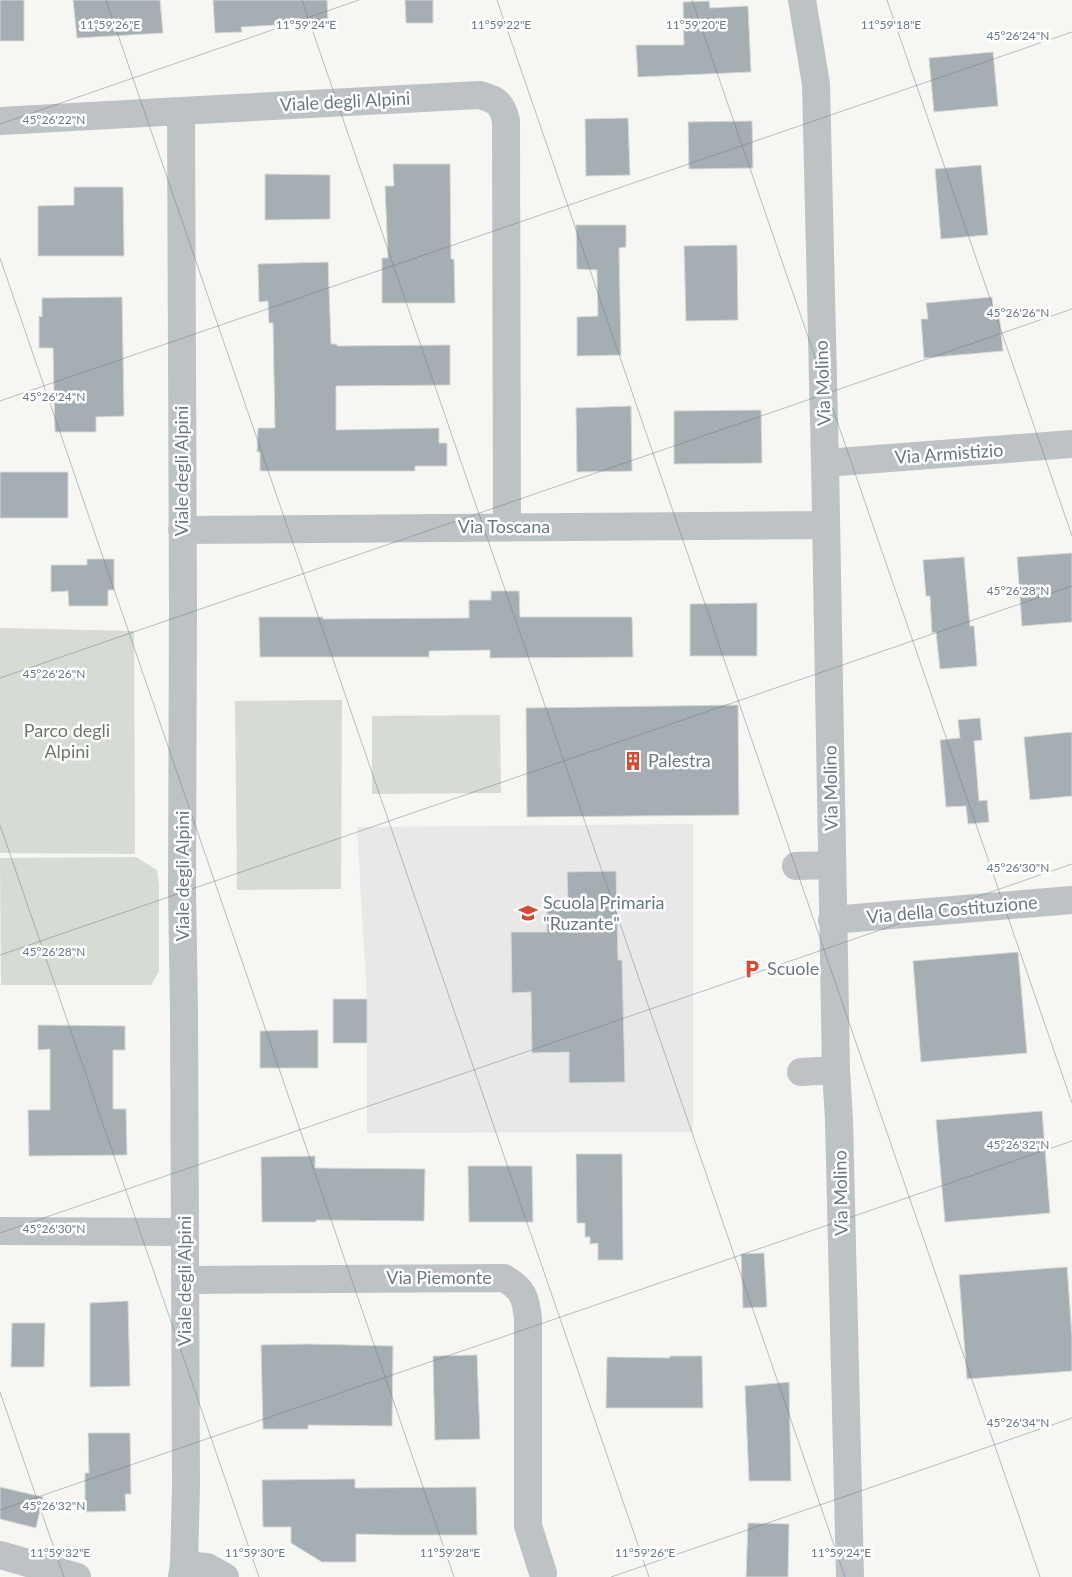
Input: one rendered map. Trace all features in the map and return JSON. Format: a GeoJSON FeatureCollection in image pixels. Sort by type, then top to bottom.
{"type":"FeatureCollection","features":[{"type":"Feature","properties":{"kind":"street","name":"Via Molino"},"geometry":{"type":"LineString","coordinates":[[802,0],[816,84],[825,462],[832,920],[839,1120],[850,1577]]}},
{"type":"Feature","properties":{"kind":"street","name":"Viale degli Alpini"},"geometry":{"type":"LineString","coordinates":[[183,1571],[186,1486],[180,110],[478,95],[492,98],[498,103],[504,111],[506,121],[507,527]]}},
{"type":"Feature","properties":{"kind":"street"},"geometry":{"type":"LineString","coordinates":[[0,121],[180,110]]}},
{"type":"Feature","properties":{"kind":"street","name":"Via Armistizio"},"geometry":{"type":"LineString","coordinates":[[825,462],[1072,444]]}},
{"type":"Feature","properties":{"kind":"street","name":"Via Toscana"},"geometry":{"type":"LineString","coordinates":[[182,530],[826,525]]}},
{"type":"Feature","properties":{"kind":"street"},"geometry":{"type":"LineString","coordinates":[[796,866],[832,865]]}},
{"type":"Feature","properties":{"kind":"street","name":"Via della Costituzione"},"geometry":{"type":"LineString","coordinates":[[832,920],[1072,900]]}},
{"type":"Feature","properties":{"kind":"street"},"geometry":{"type":"LineString","coordinates":[[801,1072],[836,1070]]}},
{"type":"Feature","properties":{"kind":"street"},"geometry":{"type":"LineString","coordinates":[[0,1231],[185,1232]]}},
{"type":"Feature","properties":{"kind":"street","name":"Via Piemonte"},"geometry":{"type":"LineString","coordinates":[[185,1280],[504,1278],[516,1284],[527,1305],[528,1319],[528,1526],[543,1573]]}},
{"type":"Feature","properties":{"kind":"street"},"geometry":{"type":"LineString","coordinates":[[0,1554],[77,1577]]}},
{"type":"Feature","properties":{"kind":"street"},"geometry":{"type":"LineString","coordinates":[[183,1571],[207,1567],[224,1577]]}},
{"type":"Feature","properties":{"kind":"shaded area","name":"Scuola Primaria \"Ruzante\""},"geometry":{"type":"Polygon","coordinates":[[[693,824],[693,1132],[367,1133],[367,999],[357,827],[693,824]]]}},
{"type":"Feature","properties":{"kind":"green space","name":"Parco degli Alpini"},"geometry":{"type":"Polygon","coordinates":[[[0,628],[134,631],[135,854],[0,853],[0,628]]]}},
{"type":"Feature","properties":{"kind":"green space"},"geometry":{"type":"Polygon","coordinates":[[[342,700],[341,889],[237,890],[235,701],[342,700]]]}},
{"type":"Feature","properties":{"kind":"green space"},"geometry":{"type":"Polygon","coordinates":[[[500,715],[501,793],[372,794],[372,716],[500,715]]]}},
{"type":"Feature","properties":{"kind":"green space"},"geometry":{"type":"Polygon","coordinates":[[[136,857],[157,870],[159,885],[159,971],[151,985],[1,985],[0,858],[136,857]]]}},
{"type":"Feature","properties":{"kind":"building"},"geometry":{"type":"Polygon","coordinates":[[[0,0],[24,0],[24,41],[0,41],[0,0]]]}},
{"type":"Feature","properties":{"kind":"building"},"geometry":{"type":"Polygon","coordinates":[[[73,0],[160,0],[163,33],[77,38],[73,0]]]}},
{"type":"Feature","properties":{"kind":"building"},"geometry":{"type":"Polygon","coordinates":[[[213,0],[327,0],[328,22],[241,27],[242,32],[215,33],[213,0]]]}},
{"type":"Feature","properties":{"kind":"building"},"geometry":{"type":"Polygon","coordinates":[[[405,0],[433,0],[433,23],[406,23],[405,0]]]}},
{"type":"Feature","properties":{"kind":"building"},"geometry":{"type":"Polygon","coordinates":[[[709,1],[710,8],[748,6],[751,72],[638,77],[636,45],[684,45],[683,2],[709,1]]]}},
{"type":"Feature","properties":{"kind":"building"},"geometry":{"type":"Polygon","coordinates":[[[993,52],[998,106],[934,112],[929,58],[993,52]]]}},
{"type":"Feature","properties":{"kind":"building"},"geometry":{"type":"Polygon","coordinates":[[[628,118],[630,175],[586,176],[585,119],[628,118]]]}},
{"type":"Feature","properties":{"kind":"building"},"geometry":{"type":"Polygon","coordinates":[[[752,121],[753,168],[689,169],[688,122],[752,121]]]}},
{"type":"Feature","properties":{"kind":"building"},"geometry":{"type":"Polygon","coordinates":[[[393,164],[450,164],[451,259],[454,259],[455,303],[382,303],[382,258],[388,258],[385,186],[394,186],[393,164]]]}},
{"type":"Feature","properties":{"kind":"building"},"geometry":{"type":"Polygon","coordinates":[[[981,165],[988,235],[941,239],[935,169],[981,165]]]}},
{"type":"Feature","properties":{"kind":"building"},"geometry":{"type":"Polygon","coordinates":[[[265,174],[330,175],[330,219],[265,220],[265,174]]]}},
{"type":"Feature","properties":{"kind":"building"},"geometry":{"type":"Polygon","coordinates":[[[74,187],[123,187],[124,256],[38,256],[38,206],[74,205],[74,187]]]}},
{"type":"Feature","properties":{"kind":"building"},"geometry":{"type":"Polygon","coordinates":[[[576,225],[626,225],[626,247],[619,248],[621,355],[577,356],[577,317],[598,316],[597,270],[577,269],[576,225]]]}},
{"type":"Feature","properties":{"kind":"building"},"geometry":{"type":"Polygon","coordinates":[[[737,245],[738,320],[686,321],[684,246],[737,245]]]}},
{"type":"Feature","properties":{"kind":"building"},"geometry":{"type":"Polygon","coordinates":[[[328,262],[331,344],[337,344],[337,346],[450,345],[450,385],[336,386],[336,430],[439,428],[439,443],[447,443],[447,466],[415,466],[415,471],[260,471],[260,452],[257,452],[258,428],[275,428],[273,323],[269,323],[268,301],[259,302],[258,264],[328,262]]]}},
{"type":"Feature","properties":{"kind":"building"},"geometry":{"type":"Polygon","coordinates":[[[122,297],[124,416],[96,417],[96,432],[55,432],[53,348],[39,348],[39,316],[42,317],[42,298],[122,297]]]}},
{"type":"Feature","properties":{"kind":"building"},"geometry":{"type":"Polygon","coordinates":[[[992,297],[993,314],[999,313],[1003,351],[924,358],[921,319],[928,319],[926,303],[992,297]]]}},
{"type":"Feature","properties":{"kind":"building"},"geometry":{"type":"Polygon","coordinates":[[[631,406],[632,471],[577,472],[576,408],[631,406]]]}},
{"type":"Feature","properties":{"kind":"building"},"geometry":{"type":"Polygon","coordinates":[[[761,410],[762,463],[674,464],[674,411],[761,410]]]}},
{"type":"Feature","properties":{"kind":"building"},"geometry":{"type":"Polygon","coordinates":[[[0,472],[68,472],[68,518],[0,518],[0,472]]]}},
{"type":"Feature","properties":{"kind":"building"},"geometry":{"type":"Polygon","coordinates":[[[1072,553],[1072,622],[1022,626],[1017,557],[1072,553]]]}},
{"type":"Feature","properties":{"kind":"building"},"geometry":{"type":"Polygon","coordinates":[[[964,557],[970,626],[974,626],[977,666],[940,669],[936,632],[932,633],[930,596],[926,596],[923,560],[964,557]]]}},
{"type":"Feature","properties":{"kind":"building"},"geometry":{"type":"Polygon","coordinates":[[[87,559],[114,559],[114,590],[108,590],[108,606],[69,606],[68,591],[51,592],[51,565],[87,565],[87,559]]]}},
{"type":"Feature","properties":{"kind":"building"},"geometry":{"type":"Polygon","coordinates":[[[491,591],[519,591],[520,617],[632,617],[633,657],[490,658],[490,650],[429,651],[429,657],[260,657],[259,617],[323,617],[323,619],[469,618],[469,600],[491,600],[491,591]]]}},
{"type":"Feature","properties":{"kind":"building"},"geometry":{"type":"Polygon","coordinates":[[[757,603],[757,656],[690,656],[690,604],[757,603]]]}},
{"type":"Feature","properties":{"kind":"building","name":"Palestra"},"geometry":{"type":"Polygon","coordinates":[[[738,705],[739,815],[527,817],[526,708],[738,705]]]}},
{"type":"Feature","properties":{"kind":"building"},"geometry":{"type":"Polygon","coordinates":[[[980,718],[982,740],[974,741],[979,801],[987,800],[989,822],[968,824],[966,806],[946,807],[940,740],[960,738],[958,720],[980,718]]]}},
{"type":"Feature","properties":{"kind":"building"},"geometry":{"type":"Polygon","coordinates":[[[1072,732],[1072,796],[1030,800],[1024,737],[1072,732]]]}},
{"type":"Feature","properties":{"kind":"building"},"geometry":{"type":"Polygon","coordinates":[[[616,871],[618,960],[622,960],[625,1082],[569,1083],[569,1052],[532,1053],[531,992],[512,993],[511,932],[547,932],[547,902],[568,902],[567,872],[616,871]]]}},
{"type":"Feature","properties":{"kind":"building"},"geometry":{"type":"Polygon","coordinates":[[[1018,952],[1027,1053],[921,1062],[913,961],[1018,952]]]}},
{"type":"Feature","properties":{"kind":"building"},"geometry":{"type":"Polygon","coordinates":[[[333,999],[367,999],[367,1043],[333,1043],[333,999]]]}},
{"type":"Feature","properties":{"kind":"building"},"geometry":{"type":"Polygon","coordinates":[[[38,1025],[125,1026],[125,1050],[113,1050],[113,1109],[126,1109],[127,1155],[29,1156],[28,1110],[50,1110],[50,1049],[38,1050],[38,1025]]]}},
{"type":"Feature","properties":{"kind":"building"},"geometry":{"type":"Polygon","coordinates":[[[318,1030],[318,1068],[260,1068],[260,1031],[318,1030]]]}},
{"type":"Feature","properties":{"kind":"building"},"geometry":{"type":"Polygon","coordinates":[[[1042,1111],[1050,1213],[945,1222],[936,1120],[1042,1111]]]}},
{"type":"Feature","properties":{"kind":"building"},"geometry":{"type":"Polygon","coordinates":[[[576,1154],[622,1154],[623,1260],[598,1260],[598,1243],[590,1244],[590,1237],[585,1237],[585,1223],[577,1223],[576,1154]]]}},
{"type":"Feature","properties":{"kind":"building"},"geometry":{"type":"Polygon","coordinates":[[[315,1156],[315,1168],[425,1169],[424,1221],[316,1220],[316,1222],[262,1222],[261,1157],[315,1156]]]}},
{"type":"Feature","properties":{"kind":"building"},"geometry":{"type":"Polygon","coordinates":[[[468,1166],[532,1166],[533,1222],[469,1222],[468,1166]]]}},
{"type":"Feature","properties":{"kind":"building"},"geometry":{"type":"Polygon","coordinates":[[[764,1253],[767,1307],[743,1308],[741,1254],[764,1253]]]}},
{"type":"Feature","properties":{"kind":"building"},"geometry":{"type":"Polygon","coordinates":[[[1067,1267],[1072,1336],[1072,1371],[967,1379],[959,1275],[1067,1267]]]}},
{"type":"Feature","properties":{"kind":"building"},"geometry":{"type":"Polygon","coordinates":[[[128,1301],[130,1386],[90,1387],[90,1303],[128,1301]]]}},
{"type":"Feature","properties":{"kind":"building"},"geometry":{"type":"Polygon","coordinates":[[[12,1323],[45,1323],[44,1367],[11,1367],[12,1323]]]}},
{"type":"Feature","properties":{"kind":"building"},"geometry":{"type":"Polygon","coordinates":[[[261,1345],[393,1346],[392,1426],[308,1425],[308,1429],[263,1429],[261,1345]]]}},
{"type":"Feature","properties":{"kind":"building"},"geometry":{"type":"Polygon","coordinates":[[[477,1355],[480,1439],[435,1440],[433,1356],[477,1355]]]}},
{"type":"Feature","properties":{"kind":"building"},"geometry":{"type":"Polygon","coordinates":[[[670,1356],[702,1356],[703,1408],[606,1408],[607,1357],[670,1358],[670,1356]]]}},
{"type":"Feature","properties":{"kind":"building"},"geometry":{"type":"Polygon","coordinates":[[[789,1382],[791,1481],[749,1481],[745,1386],[789,1382]]]}},
{"type":"Feature","properties":{"kind":"building"},"geometry":{"type":"Polygon","coordinates":[[[88,1433],[130,1433],[131,1494],[125,1494],[126,1511],[85,1512],[85,1473],[89,1473],[88,1433]]]}},
{"type":"Feature","properties":{"kind":"building"},"geometry":{"type":"Polygon","coordinates":[[[355,1479],[355,1488],[476,1487],[477,1535],[356,1534],[356,1562],[322,1562],[291,1543],[291,1527],[263,1527],[262,1480],[355,1479]]]}},
{"type":"Feature","properties":{"kind":"building"},"geometry":{"type":"Polygon","coordinates":[[[0,1487],[43,1497],[36,1528],[0,1519],[0,1487]]]}},
{"type":"Feature","properties":{"kind":"building"},"geometry":{"type":"Polygon","coordinates":[[[748,1523],[789,1524],[788,1577],[746,1577],[748,1523]]]}},
{"type":"Feature","properties":{"kind":"place","name":"Palestra"},"geometry":{"type":"Point","coordinates":[633,761]}},
{"type":"Feature","properties":{"kind":"place","name":"Scuola Primaria \"Ruzante\""},"geometry":{"type":"Point","coordinates":[528,913]}},
{"type":"Feature","properties":{"kind":"place","name":"Scuole"},"geometry":{"type":"Point","coordinates":[752,969]}}]}
